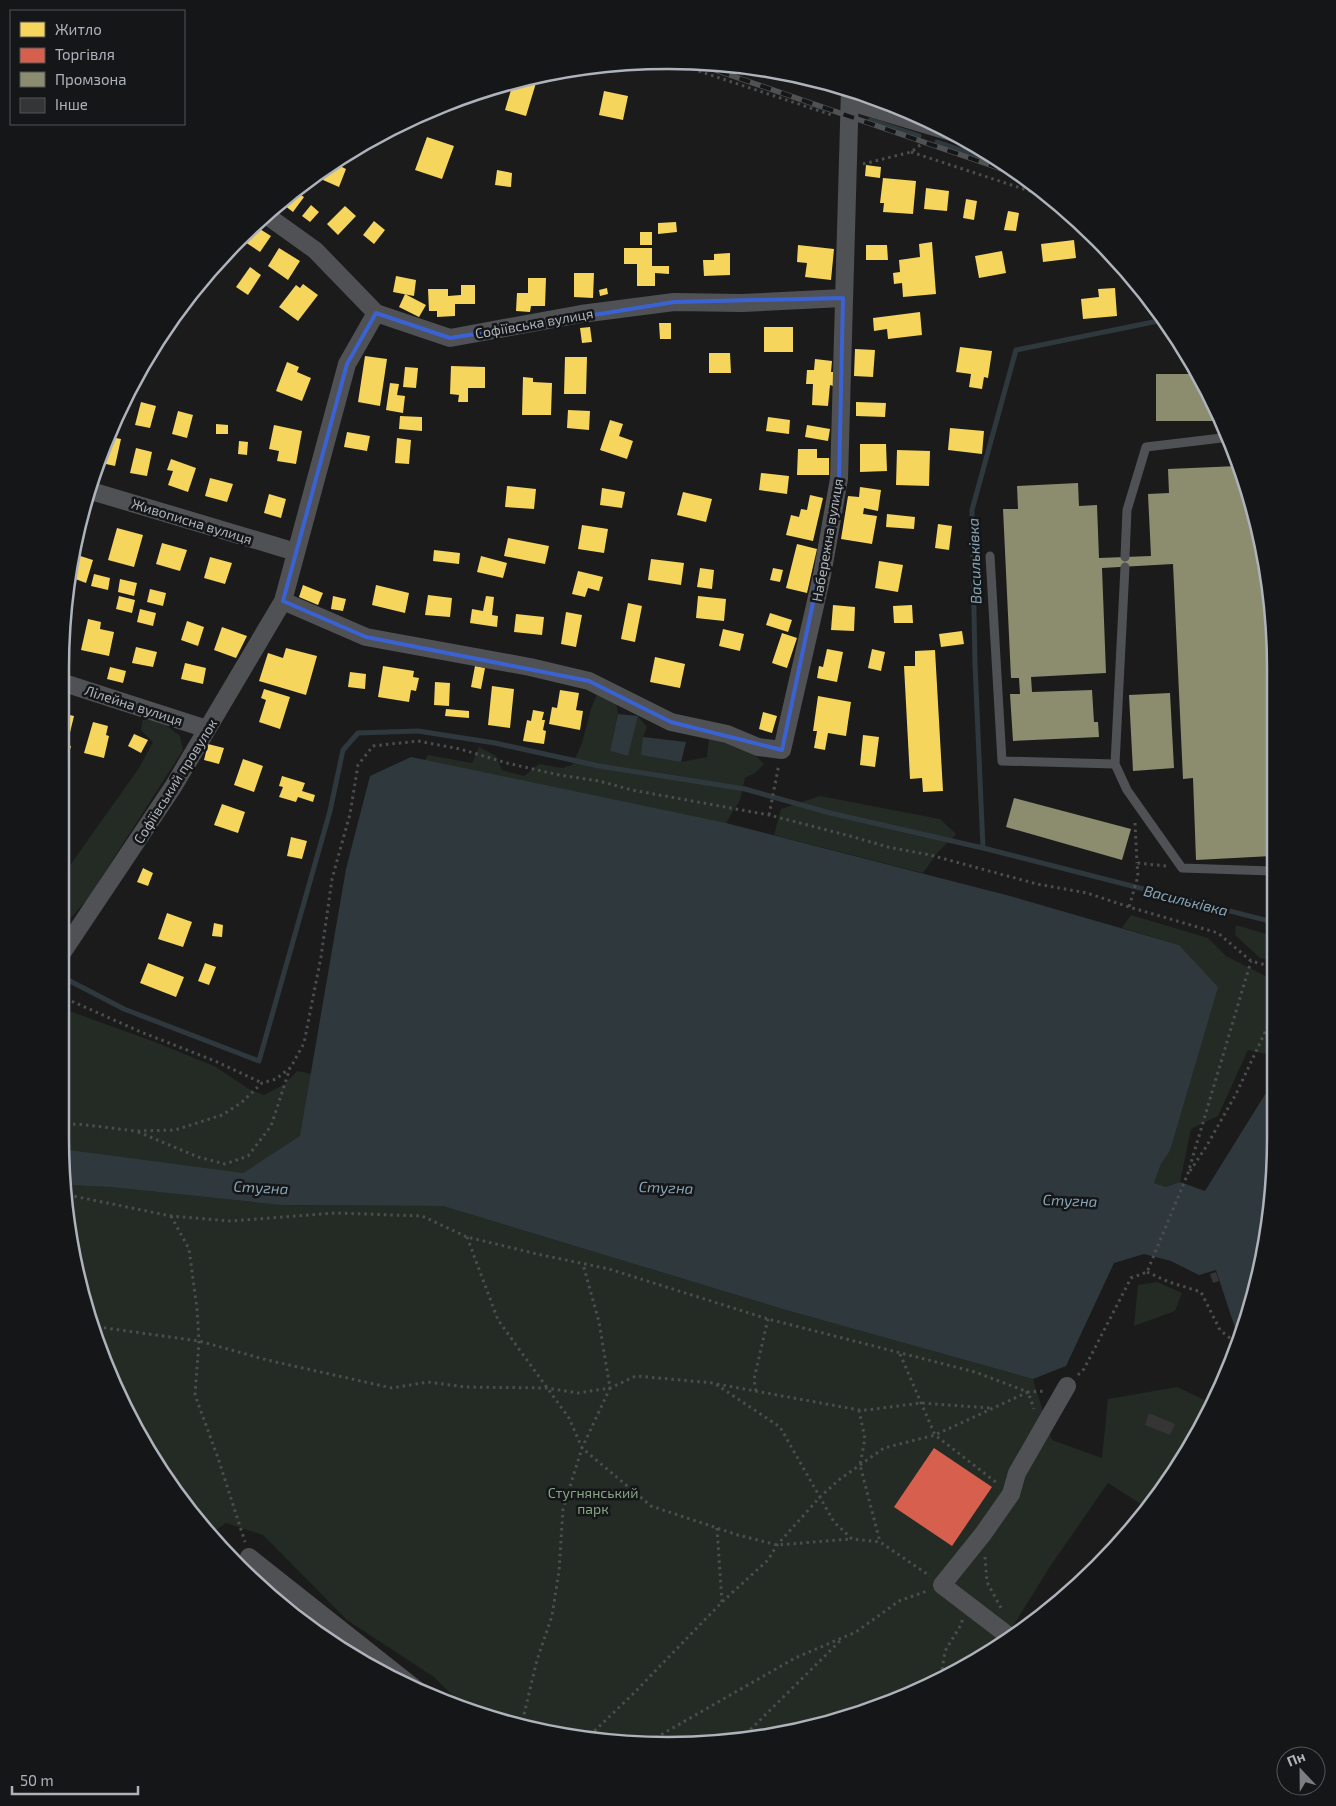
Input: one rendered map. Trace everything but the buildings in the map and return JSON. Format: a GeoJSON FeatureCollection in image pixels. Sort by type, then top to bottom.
{"type":"FeatureCollection","features":[{"type":"Feature","properties":{"kind":"street","name":"Набережна вулиця"},"geometry":{"type":"LineString","coordinates":[[283,601],[366,637],[530,667],[589,681],[670,722],[727,734],[758,747],[782,750],[822,575],[839,479],[850,98]]}},
{"type":"Feature","properties":{"kind":"street","name":"Софіївська вулиця"},"geometry":{"type":"LineString","coordinates":[[271,219],[315,250],[376,313],[450,338],[581,314],[674,302],[742,303],[844,298]]}},
{"type":"Feature","properties":{"kind":"street","name":"Софіївський провулок"},"geometry":{"type":"LineString","coordinates":[[69,943],[173,787],[283,601],[347,364],[376,313]]}},
{"type":"Feature","properties":{"kind":"street","name":"Живописна вулиця"},"geometry":{"type":"LineString","coordinates":[[96,492],[296,552]]}},
{"type":"Feature","properties":{"kind":"street","name":"Лілейна вулиця"},"geometry":{"type":"LineString","coordinates":[[69,685],[207,729]]}},
{"type":"Feature","properties":{"kind":"street"},"geometry":{"type":"LineString","coordinates":[[1006,1633],[942,1585],[983,1534],[1011,1494],[1017,1473],[1067,1386]]}},
{"type":"Feature","properties":{"kind":"street"},"geometry":{"type":"LineString","coordinates":[[249,1557],[389,1668]]}},
{"type":"Feature","properties":{"kind":"lane"},"geometry":{"type":"LineString","coordinates":[[1125,557],[1127,510],[1146,447],[1222,438]]}},
{"type":"Feature","properties":{"kind":"lane"},"geometry":{"type":"LineString","coordinates":[[990,556],[1002,761],[1116,764]]}},
{"type":"Feature","properties":{"kind":"lane"},"geometry":{"type":"LineString","coordinates":[[1125,567],[1116,764],[1127,790],[1182,868],[1267,871]]}},
{"type":"Feature","properties":{"kind":"path"},"geometry":{"type":"LineString","coordinates":[[694,70],[850,121]]}},
{"type":"Feature","properties":{"kind":"path"},"geometry":{"type":"LineString","coordinates":[[848,168],[911,152],[939,134]]}},
{"type":"Feature","properties":{"kind":"path"},"geometry":{"type":"LineString","coordinates":[[911,152],[1031,191]]}},
{"type":"Feature","properties":{"kind":"path"},"geometry":{"type":"LineString","coordinates":[[136,1131],[198,1157],[225,1164],[248,1156],[271,1126],[291,1067],[304,1043],[321,957],[332,879],[350,814],[358,765],[373,746],[418,742],[460,749],[558,776],[600,781],[632,790],[769,815],[888,847],[930,855],[1036,884],[1087,894],[1218,933],[1251,961],[1267,965]]}},
{"type":"Feature","properties":{"kind":"path"},"geometry":{"type":"LineString","coordinates":[[769,815],[775,785]]}},
{"type":"Feature","properties":{"kind":"path"},"geometry":{"type":"LineString","coordinates":[[1129,907],[1138,876],[1134,817]]}},
{"type":"Feature","properties":{"kind":"path"},"geometry":{"type":"LineString","coordinates":[[1137,863],[1182,868]]}},
{"type":"Feature","properties":{"kind":"path"},"geometry":{"type":"LineString","coordinates":[[1147,1272],[1188,1173],[1251,961]]}},
{"type":"Feature","properties":{"kind":"path"},"geometry":{"type":"LineString","coordinates":[[69,1001],[215,1061],[262,1084]]}},
{"type":"Feature","properties":{"kind":"path"},"geometry":{"type":"LineString","coordinates":[[1188,1173],[1206,1147],[1236,1094],[1267,1029]]}},
{"type":"Feature","properties":{"kind":"path"},"geometry":{"type":"LineString","coordinates":[[69,1124],[136,1131],[175,1130],[222,1115],[241,1103],[262,1084],[276,1079],[291,1067]]}},
{"type":"Feature","properties":{"kind":"path"},"geometry":{"type":"LineString","coordinates":[[72,1196],[171,1216],[230,1221],[335,1213],[422,1216],[467,1237],[609,1270],[768,1319],[975,1372],[1028,1392]]}},
{"type":"Feature","properties":{"kind":"path"},"geometry":{"type":"LineString","coordinates":[[171,1216],[189,1249],[197,1308],[199,1341],[195,1395],[218,1458],[249,1557]]}},
{"type":"Feature","properties":{"kind":"path"},"geometry":{"type":"LineString","coordinates":[[467,1237],[498,1320],[569,1418],[582,1448],[650,1506],[777,1545],[852,1539],[880,1542],[942,1585]]}},
{"type":"Feature","properties":{"kind":"path"},"geometry":{"type":"LineString","coordinates":[[523,1719],[537,1660],[552,1616],[559,1571],[563,1509],[582,1448],[610,1388],[599,1322],[584,1264]]}},
{"type":"Feature","properties":{"kind":"path"},"geometry":{"type":"LineString","coordinates":[[593,1732],[634,1694],[722,1602],[768,1560],[777,1545],[820,1497],[840,1479],[884,1448],[934,1434],[1028,1392],[1053,1390],[1067,1386],[1084,1369],[1131,1278],[1147,1272],[1169,1282],[1202,1292],[1220,1330],[1232,1340]]}},
{"type":"Feature","properties":{"kind":"path"},"geometry":{"type":"LineString","coordinates":[[756,1390],[754,1379],[768,1319]]}},
{"type":"Feature","properties":{"kind":"path"},"geometry":{"type":"LineString","coordinates":[[100,1327],[199,1341],[267,1360],[392,1388],[428,1382],[465,1387],[546,1388],[578,1393],[610,1388],[636,1376],[714,1383],[859,1410],[921,1404],[993,1408]]}},
{"type":"Feature","properties":{"kind":"path"},"geometry":{"type":"LineString","coordinates":[[899,1354],[934,1434],[1011,1494]]}},
{"type":"Feature","properties":{"kind":"path"},"geometry":{"type":"LineString","coordinates":[[714,1383],[780,1428],[834,1522],[852,1539]]}},
{"type":"Feature","properties":{"kind":"path"},"geometry":{"type":"LineString","coordinates":[[859,1410],[865,1439],[860,1465],[880,1542]]}},
{"type":"Feature","properties":{"kind":"path"},"geometry":{"type":"LineString","coordinates":[[717,1528],[722,1602]]}},
{"type":"Feature","properties":{"kind":"path"},"geometry":{"type":"LineString","coordinates":[[983,1534],[988,1582],[1001,1608]]}},
{"type":"Feature","properties":{"kind":"path"},"geometry":{"type":"LineString","coordinates":[[657,1737],[795,1658],[856,1632],[898,1601],[942,1585]]}},
{"type":"Feature","properties":{"kind":"path"},"geometry":{"type":"LineString","coordinates":[[942,1670],[945,1652],[962,1623],[963,1600]]}},
{"type":"Feature","properties":{"kind":"path"},"geometry":{"type":"LineString","coordinates":[[749,1732],[843,1637]]}},
{"type":"Feature","properties":{"kind":"highlighted area"},"geometry":{"type":"Polygon","coordinates":[[[843,298],[839,479],[782,750],[671,722],[589,681],[366,637],[283,601],[347,364],[376,313],[450,338],[674,302],[843,298]]]}},
{"type":"Feature","properties":{"kind":"green space"},"geometry":{"type":"Polygon","coordinates":[[[597,694],[616,699],[618,714],[610,751],[628,756],[638,716],[647,727],[643,737],[681,762],[707,757],[709,739],[724,741],[746,749],[764,764],[755,773],[745,778],[740,800],[726,823],[617,821],[417,773],[428,755],[472,763],[479,747],[496,756],[502,770],[524,776],[539,764],[562,768],[572,765],[582,743],[597,694]]]}},
{"type":"Feature","properties":{"kind":"green space"},"geometry":{"type":"Polygon","coordinates":[[[143,717],[158,719],[180,736],[183,750],[87,900],[69,920],[69,867],[139,768],[153,742],[141,730],[143,717]]]}},
{"type":"Feature","properties":{"kind":"green space"},"geometry":{"type":"Polygon","coordinates":[[[820,796],[940,819],[956,834],[938,852],[923,873],[774,835],[781,809],[820,796]]]}},
{"type":"Feature","properties":{"kind":"green space"},"geometry":{"type":"Polygon","coordinates":[[[1131,915],[1208,938],[1226,956],[1267,977],[1267,1054],[1248,1050],[1218,1116],[1191,1129],[1180,1182],[1166,1187],[1154,1183],[1161,1164],[1170,1151],[1217,987],[1179,945],[1122,928],[1131,915]]]}},
{"type":"Feature","properties":{"kind":"green space"},"geometry":{"type":"Polygon","coordinates":[[[1236,925],[1267,934],[1267,960],[1260,958],[1235,935],[1236,925]]]}},
{"type":"Feature","properties":{"kind":"green space"},"geometry":{"type":"Polygon","coordinates":[[[69,1011],[214,1066],[249,1089],[264,1095],[285,1084],[297,1071],[312,1074],[301,1136],[243,1173],[70,1159],[69,1011]]]}},
{"type":"Feature","properties":{"kind":"green space","name":"Стугнянський парк"},"geometry":{"type":"Polygon","coordinates":[[[71,1185],[110,1187],[281,1205],[443,1206],[786,1310],[1033,1379],[1052,1440],[1102,1458],[1108,1399],[1177,1387],[1206,1401],[1187,1438],[1142,1505],[1108,1483],[1051,1565],[1012,1628],[968,1657],[897,1692],[823,1717],[785,1726],[746,1732],[668,1737],[590,1732],[551,1726],[513,1717],[455,1698],[434,1677],[347,1620],[263,1535],[226,1523],[215,1531],[170,1471],[149,1438],[114,1367],[89,1293],[80,1255],[71,1185]]]}},
{"type":"Feature","properties":{"kind":"green space"},"geometry":{"type":"Polygon","coordinates":[[[1157,1282],[1182,1293],[1175,1311],[1134,1326],[1138,1285],[1157,1282]]]}},
{"type":"Feature","properties":{"kind":"water"},"geometry":{"type":"Polygon","coordinates":[[[618,714],[638,716],[628,756],[610,751],[618,714]]]}},
{"type":"Feature","properties":{"kind":"water"},"geometry":{"type":"Polygon","coordinates":[[[643,737],[686,742],[681,762],[641,755],[643,737]]]}},
{"type":"Feature","properties":{"kind":"water","name":"Стугна"},"geometry":{"type":"Polygon","coordinates":[[[411,757],[726,823],[1010,896],[1179,945],[1218,987],[1170,1151],[1161,1164],[1154,1183],[1166,1187],[1180,1182],[1205,1191],[1267,1091],[1266,1177],[1262,1216],[1256,1255],[1236,1329],[1216,1270],[1199,1275],[1171,1261],[1144,1254],[1114,1263],[1066,1366],[1033,1379],[786,1310],[443,1206],[281,1205],[110,1187],[71,1185],[69,1150],[243,1173],[300,1136],[346,869],[370,776],[411,757]]]}},
{"type":"Feature","properties":{"kind":"waterway"},"geometry":{"type":"LineString","coordinates":[[870,120],[919,136]]}},
{"type":"Feature","properties":{"kind":"waterway"},"geometry":{"type":"LineString","coordinates":[[937,142],[980,156]]}},
{"type":"Feature","properties":{"kind":"waterway","name":"Васильківка"},"geometry":{"type":"LineString","coordinates":[[983,848],[975,664],[972,510],[1016,350],[1156,321]]}},
{"type":"Feature","properties":{"kind":"waterway"},"geometry":{"type":"LineString","coordinates":[[70,981],[124,1009],[259,1061],[330,811],[343,750],[358,733],[418,731],[495,743],[599,766],[745,789],[830,813],[983,848],[1267,920]]}},
{"type":"Feature","properties":{"kind":"railway"},"geometry":{"type":"LineString","coordinates":[[719,71],[997,167]]}}]}
